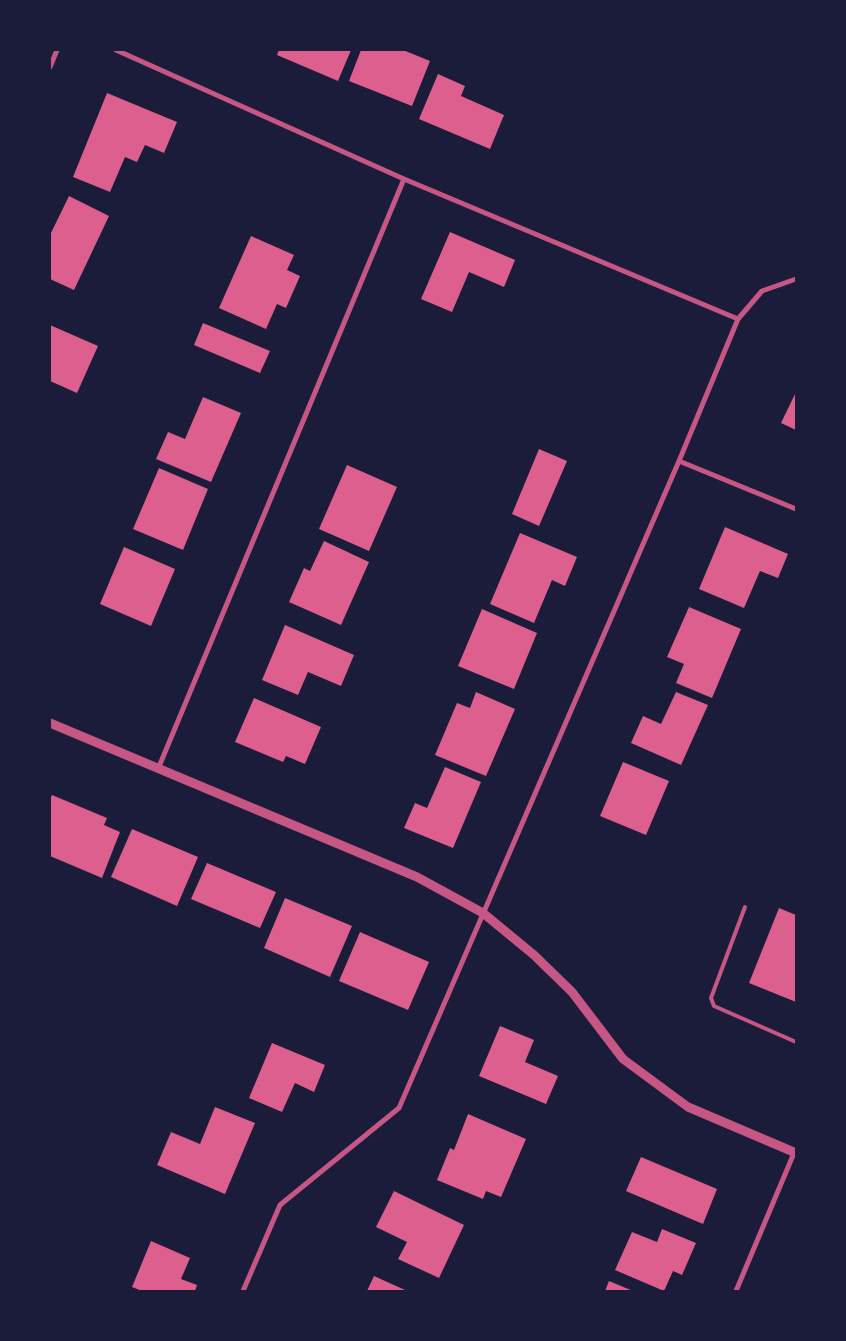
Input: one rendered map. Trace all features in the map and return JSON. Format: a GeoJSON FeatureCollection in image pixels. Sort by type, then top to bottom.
{"type":"FeatureCollection","features":[{"type":"Feature","properties":{"kind":"street"},"geometry":{"type":"LineString","coordinates":[[50,67],[57,50]]}},
{"type":"Feature","properties":{"kind":"street"},"geometry":{"type":"LineString","coordinates":[[116,50],[404,179],[738,319]]}},
{"type":"Feature","properties":{"kind":"street"},"geometry":{"type":"LineString","coordinates":[[158,769],[404,179]]}},
{"type":"Feature","properties":{"kind":"street"},"geometry":{"type":"LineString","coordinates":[[243,1291],[280,1205],[399,1108],[679,461],[738,319],[762,291],[796,279]]}},
{"type":"Feature","properties":{"kind":"street"},"geometry":{"type":"LineString","coordinates":[[679,461],[796,509]]}},
{"type":"Feature","properties":{"kind":"street"},"geometry":{"type":"LineString","coordinates":[[50,723],[417,877],[483,913],[534,955],[572,992],[623,1059],[688,1107],[795,1153],[736,1291]]}},
{"type":"Feature","properties":{"kind":"lane"},"geometry":{"type":"LineString","coordinates":[[745,907],[711,998],[714,1006],[796,1042]]}},
{"type":"Feature","properties":{"kind":"building"},"geometry":{"type":"Polygon","coordinates":[[[279,50],[351,50],[338,81],[277,55],[279,50]]]}},
{"type":"Feature","properties":{"kind":"building"},"geometry":{"type":"Polygon","coordinates":[[[361,50],[403,50],[430,61],[412,106],[349,81],[361,50]]]}},
{"type":"Feature","properties":{"kind":"building"},"geometry":{"type":"Polygon","coordinates":[[[438,74],[465,86],[461,96],[504,115],[490,149],[419,119],[438,74]]]}},
{"type":"Feature","properties":{"kind":"building"},"geometry":{"type":"Polygon","coordinates":[[[107,93],[177,122],[164,153],[145,145],[137,162],[125,157],[110,192],[73,177],[107,93]]]}},
{"type":"Feature","properties":{"kind":"building"},"geometry":{"type":"Polygon","coordinates":[[[69,196],[109,216],[74,290],[50,279],[50,235],[69,196]]]}},
{"type":"Feature","properties":{"kind":"building"},"geometry":{"type":"Polygon","coordinates":[[[450,232],[515,260],[504,287],[469,272],[452,312],[421,299],[450,232]]]}},
{"type":"Feature","properties":{"kind":"building"},"geometry":{"type":"Polygon","coordinates":[[[251,236],[294,255],[287,270],[300,276],[286,308],[277,304],[266,329],[219,308],[251,236]]]}},
{"type":"Feature","properties":{"kind":"building"},"geometry":{"type":"Polygon","coordinates":[[[203,323],[270,351],[260,373],[194,345],[203,323]]]}},
{"type":"Feature","properties":{"kind":"building"},"geometry":{"type":"Polygon","coordinates":[[[50,325],[98,346],[77,393],[50,381],[50,325]]]}},
{"type":"Feature","properties":{"kind":"building"},"geometry":{"type":"Polygon","coordinates":[[[796,392],[796,430],[781,423],[796,392]]]}},
{"type":"Feature","properties":{"kind":"building"},"geometry":{"type":"Polygon","coordinates":[[[203,397],[241,413],[211,482],[156,459],[168,432],[185,439],[203,397]]]}},
{"type":"Feature","properties":{"kind":"building"},"geometry":{"type":"Polygon","coordinates":[[[539,449],[567,461],[539,526],[512,514],[539,449]]]}},
{"type":"Feature","properties":{"kind":"building"},"geometry":{"type":"Polygon","coordinates":[[[347,465],[397,487],[369,551],[319,529],[347,465]]]}},
{"type":"Feature","properties":{"kind":"building"},"geometry":{"type":"Polygon","coordinates":[[[159,468],[208,489],[183,550],[133,529],[159,468]]]}},
{"type":"Feature","properties":{"kind":"building"},"geometry":{"type":"Polygon","coordinates":[[[725,527],[788,554],[778,578],[760,571],[744,608],[699,589],[725,527]]]}},
{"type":"Feature","properties":{"kind":"building"},"geometry":{"type":"Polygon","coordinates":[[[520,533],[577,557],[565,586],[552,580],[534,623],[490,604],[520,533]]]}},
{"type":"Feature","properties":{"kind":"building"},"geometry":{"type":"Polygon","coordinates":[[[324,541],[369,562],[341,625],[289,602],[304,568],[310,571],[324,541]]]}},
{"type":"Feature","properties":{"kind":"building"},"geometry":{"type":"Polygon","coordinates":[[[124,547],[175,569],[151,626],[100,604],[124,547]]]}},
{"type":"Feature","properties":{"kind":"building"},"geometry":{"type":"Polygon","coordinates":[[[689,607],[741,629],[712,698],[676,683],[684,664],[667,657],[689,607]]]}},
{"type":"Feature","properties":{"kind":"building"},"geometry":{"type":"Polygon","coordinates":[[[482,609],[537,633],[514,689],[458,666],[482,609]]]}},
{"type":"Feature","properties":{"kind":"building"},"geometry":{"type":"Polygon","coordinates":[[[285,625],[354,655],[341,686],[308,672],[298,695],[262,680],[285,625]]]}},
{"type":"Feature","properties":{"kind":"building"},"geometry":{"type":"Polygon","coordinates":[[[476,692],[515,709],[486,776],[435,755],[457,703],[470,708],[476,692]]]}},
{"type":"Feature","properties":{"kind":"building"},"geometry":{"type":"Polygon","coordinates":[[[676,692],[708,705],[681,765],[631,743],[643,716],[661,724],[676,692]]]}},
{"type":"Feature","properties":{"kind":"building"},"geometry":{"type":"Polygon","coordinates":[[[254,698],[321,727],[305,764],[286,756],[283,762],[235,742],[254,698]]]}},
{"type":"Feature","properties":{"kind":"building"},"geometry":{"type":"Polygon","coordinates":[[[623,762],[669,781],[646,835],[600,816],[623,762]]]}},
{"type":"Feature","properties":{"kind":"building"},"geometry":{"type":"Polygon","coordinates":[[[445,767],[481,782],[453,848],[404,828],[415,803],[427,808],[445,767]]]}},
{"type":"Feature","properties":{"kind":"building"},"geometry":{"type":"Polygon","coordinates":[[[52,795],[107,818],[104,825],[120,832],[102,878],[50,856],[50,799],[52,795]]]}},
{"type":"Feature","properties":{"kind":"building"},"geometry":{"type":"Polygon","coordinates":[[[132,829],[198,857],[177,906],[111,877],[132,829]]]}},
{"type":"Feature","properties":{"kind":"building"},"geometry":{"type":"Polygon","coordinates":[[[207,863],[276,892],[260,928],[191,899],[207,863]]]}},
{"type":"Feature","properties":{"kind":"building"},"geometry":{"type":"Polygon","coordinates":[[[285,898],[352,926],[330,977],[264,948],[285,898]]]}},
{"type":"Feature","properties":{"kind":"building"},"geometry":{"type":"Polygon","coordinates":[[[779,908],[796,915],[796,1002],[749,983],[779,908]]]}},
{"type":"Feature","properties":{"kind":"building"},"geometry":{"type":"Polygon","coordinates":[[[360,932],[429,962],[408,1010],[339,981],[360,932]]]}},
{"type":"Feature","properties":{"kind":"building"},"geometry":{"type":"Polygon","coordinates":[[[500,1026],[534,1040],[525,1062],[558,1076],[546,1104],[479,1076],[500,1026]]]}},
{"type":"Feature","properties":{"kind":"building"},"geometry":{"type":"Polygon","coordinates":[[[272,1043],[325,1065],[314,1092],[295,1083],[282,1112],[249,1098],[272,1043]]]}},
{"type":"Feature","properties":{"kind":"building"},"geometry":{"type":"Polygon","coordinates":[[[215,1107],[255,1123],[225,1194],[157,1165],[171,1132],[200,1144],[215,1107]]]}},
{"type":"Feature","properties":{"kind":"building"},"geometry":{"type":"Polygon","coordinates":[[[468,1114],[526,1139],[501,1197],[486,1191],[483,1199],[437,1180],[450,1148],[454,1150],[468,1114]]]}},
{"type":"Feature","properties":{"kind":"building"},"geometry":{"type":"Polygon","coordinates":[[[641,1157],[717,1189],[703,1224],[626,1191],[641,1157]]]}},
{"type":"Feature","properties":{"kind":"building"},"geometry":{"type":"Polygon","coordinates":[[[394,1191],[464,1225],[439,1278],[398,1259],[407,1242],[376,1227],[394,1191]]]}},
{"type":"Feature","properties":{"kind":"building"},"geometry":{"type":"Polygon","coordinates":[[[662,1229],[696,1243],[682,1275],[673,1271],[664,1291],[615,1270],[632,1232],[657,1242],[662,1229]]]}},
{"type":"Feature","properties":{"kind":"building"},"geometry":{"type":"Polygon","coordinates":[[[151,1241],[190,1258],[181,1279],[197,1285],[195,1291],[142,1291],[132,1287],[151,1241]]]}},
{"type":"Feature","properties":{"kind":"building"},"geometry":{"type":"Polygon","coordinates":[[[374,1276],[405,1290],[367,1291],[374,1276]]]}},
{"type":"Feature","properties":{"kind":"building"},"geometry":{"type":"Polygon","coordinates":[[[609,1281],[633,1291],[605,1291],[609,1281]]]}}]}
